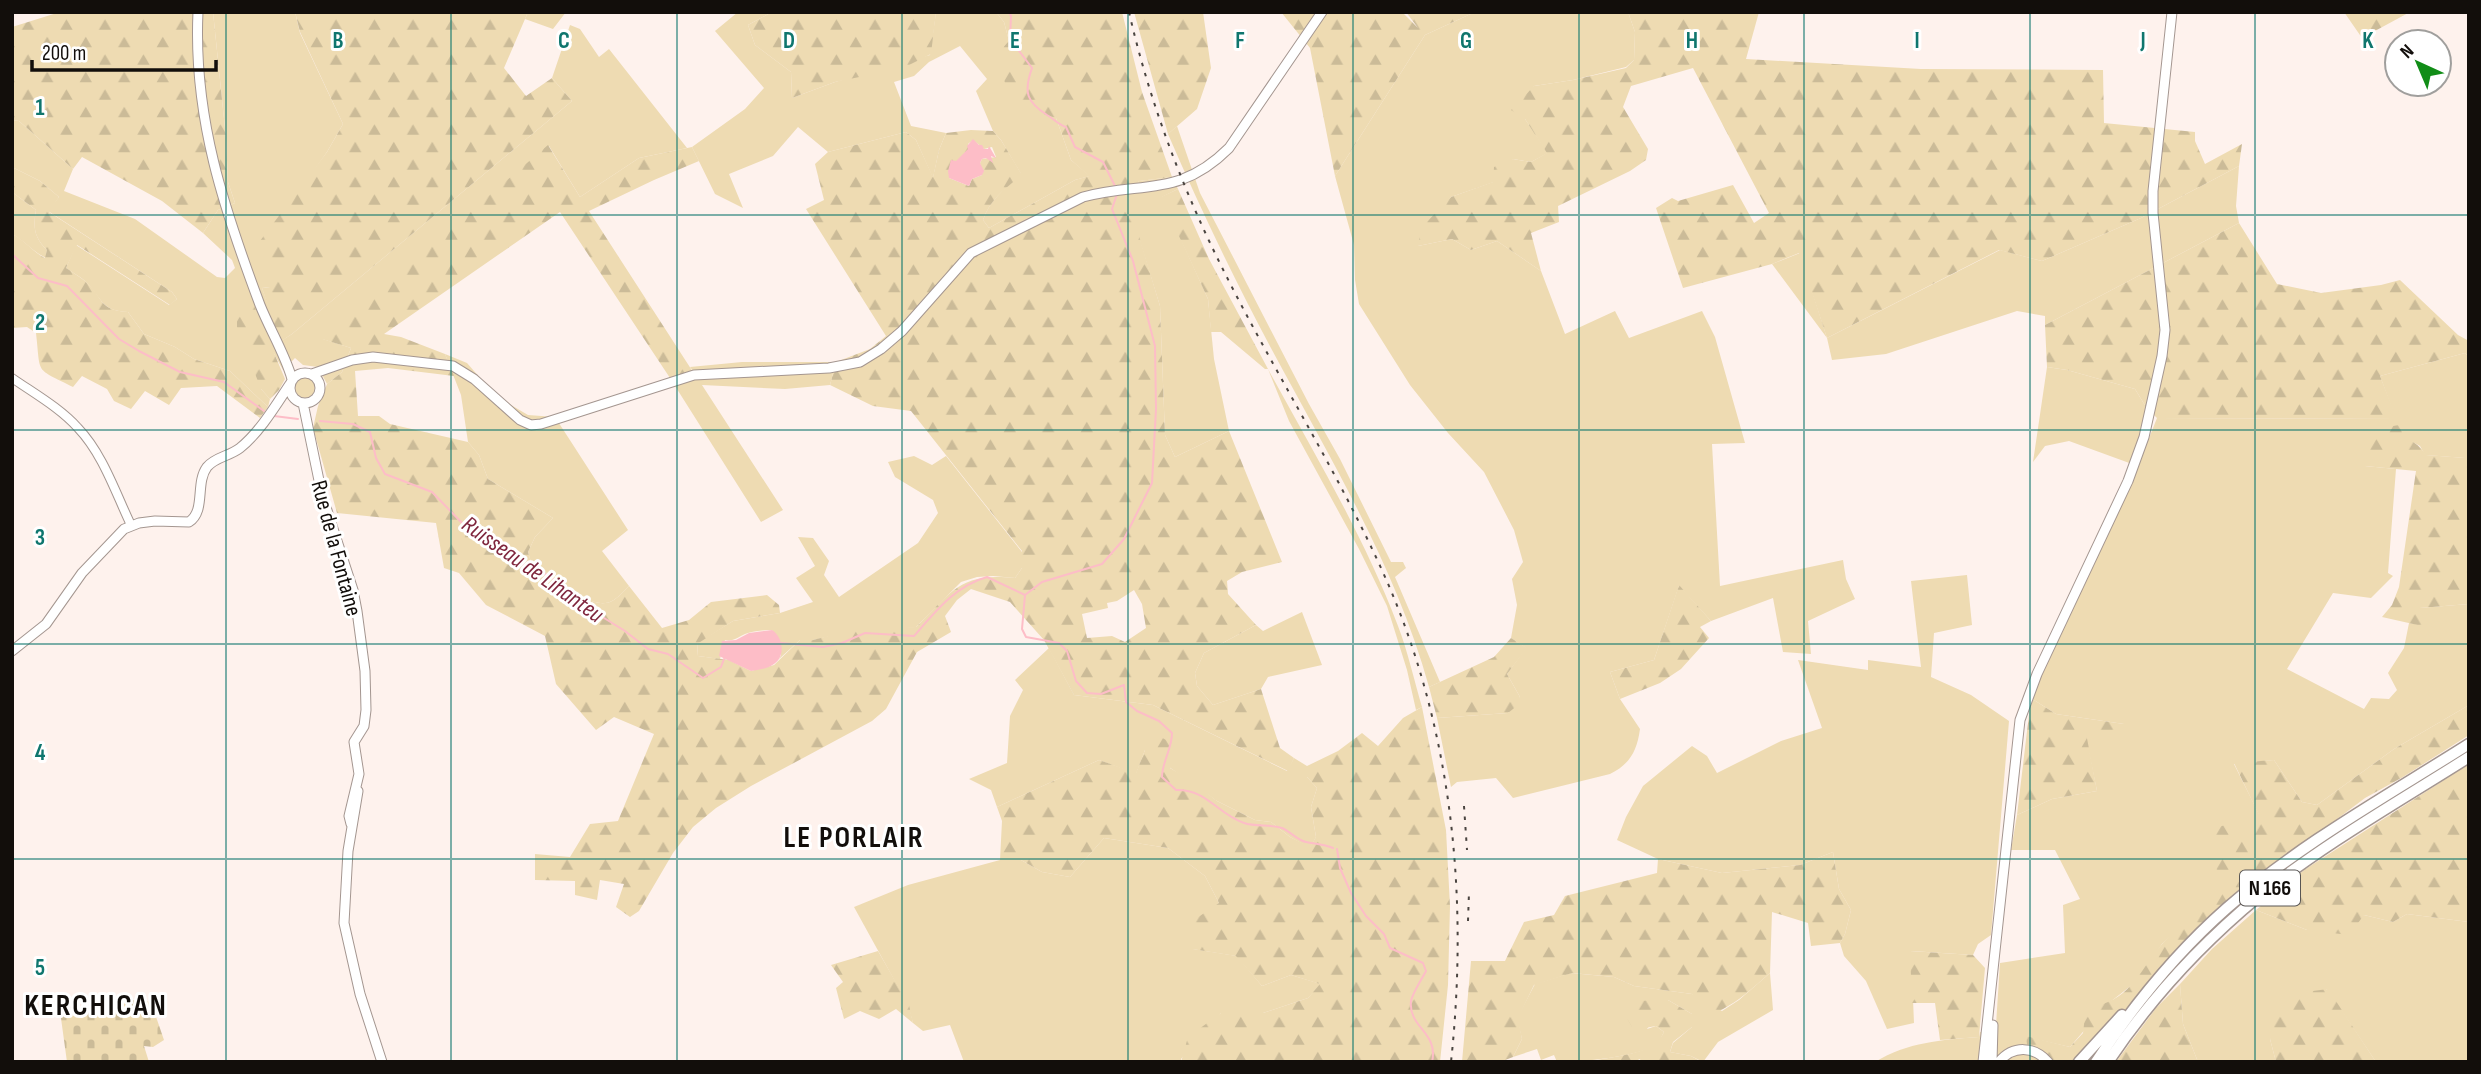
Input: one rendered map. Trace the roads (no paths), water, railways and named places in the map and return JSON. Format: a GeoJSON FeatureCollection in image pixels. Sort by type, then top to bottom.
{"type":"FeatureCollection","features":[{"type":"Feature","properties":{"kind":"highway","name":"N 166"},"geometry":{"type":"LineString","coordinates":[[2096,1062],[2139,1002],[2177,958],[2226,909],[2282,864],[2469,744]]}},
{"type":"Feature","properties":{"kind":"highway","name":"N 166"},"geometry":{"type":"LineString","coordinates":[[2108,1062],[2160,993],[2192,957],[2260,895],[2324,849],[2469,757]]}},
{"type":"Feature","properties":{"kind":"highway"},"geometry":{"type":"LineString","coordinates":[[2078,1062],[2167,965],[2177,958]]}},
{"type":"Feature","properties":{"kind":"main road"},"geometry":{"type":"LineString","coordinates":[[198,12],[197,36],[202,92],[212,164],[238,247],[273,338],[286,360],[293,397]]}},
{"type":"Feature","properties":{"kind":"main road"},"geometry":{"type":"LineString","coordinates":[[12,651],[46,624],[82,573],[131,525],[155,520],[189,522],[195,517],[202,477],[207,467],[244,444],[279,402],[291,381],[308,373],[362,358],[453,366],[474,379],[510,413],[531,425],[552,422],[694,374],[845,366],[871,356],[902,331],[971,253],[1083,197],[1175,183],[1216,160],[1229,148],[1322,12]]}},
{"type":"Feature","properties":{"kind":"main road"},"geometry":{"type":"LineString","coordinates":[[1983,1062],[2020,720],[2037,674],[2137,459],[2162,356],[2165,321],[2153,191],[2172,12]]}},
{"type":"Feature","properties":{"kind":"main road"},"geometry":{"type":"LineString","coordinates":[[286,360],[320,384],[320,393],[315,400],[303,403],[293,397]]}},
{"type":"Feature","properties":{"kind":"main road"},"geometry":{"type":"LineString","coordinates":[[320,384],[342,365]]}},
{"type":"Feature","properties":{"kind":"main road"},"geometry":{"type":"LineString","coordinates":[[279,402],[293,397]]}},
{"type":"Feature","properties":{"kind":"main road","name":"Rue de la Fontaine"},"geometry":{"type":"LineString","coordinates":[[310,430],[315,400]]}},
{"type":"Feature","properties":{"kind":"main road","name":"Rue de la Fontaine"},"geometry":{"type":"LineString","coordinates":[[303,403],[322,495],[353,590],[365,671],[364,726],[354,742],[359,774],[349,809],[351,824],[344,923],[360,994],[382,1062]]}},
{"type":"Feature","properties":{"kind":"main road"},"geometry":{"type":"LineString","coordinates":[[1992,1062],[1993,978]]}},
{"type":"Feature","properties":{"kind":"main road"},"geometry":{"type":"LineString","coordinates":[[1999,1062],[2006,1054],[2023,1049],[2035,1051],[2048,1062]]}},
{"type":"Feature","properties":{"kind":"street"},"geometry":{"type":"LineString","coordinates":[[12,379],[81,430],[100,461],[131,525]]}},
{"type":"Feature","properties":{"kind":"waterway"},"geometry":{"type":"LineString","coordinates":[[1009,12],[1010,39],[1032,68],[1028,84],[1031,101],[1066,127],[1075,147],[1103,162],[1116,188]]}},
{"type":"Feature","properties":{"kind":"waterway","name":"Ruisseau de Lihanteu"},"geometry":{"type":"LineString","coordinates":[[1117,194],[1112,209],[1133,261],[1155,346],[1156,409],[1152,483],[1124,539],[1102,564],[1042,582],[1025,595],[1022,629],[1026,637],[1059,643],[1067,651],[1076,681],[1087,693],[1101,694],[1124,685],[1126,702],[1137,711],[1159,721],[1172,733],[1162,777],[1176,790],[1196,793],[1244,823],[1282,828],[1303,841],[1333,848]]}},
{"type":"Feature","properties":{"kind":"waterway","name":"Ruisseau de Lihanteu"},"geometry":{"type":"LineString","coordinates":[[12,254],[38,278],[67,286],[119,339],[180,372],[224,382],[264,411]]}},
{"type":"Feature","properties":{"kind":"waterway","name":"Ruisseau de Lihanteu"},"geometry":{"type":"LineString","coordinates":[[274,416],[298,419]]}},
{"type":"Feature","properties":{"kind":"waterway","name":"Ruisseau de Lihanteu"},"geometry":{"type":"LineString","coordinates":[[320,421],[353,424],[370,432],[376,458],[385,474],[432,492],[479,537],[514,555],[526,567],[550,576],[575,600],[625,631],[648,649],[668,654],[703,678],[721,667],[724,659]]}},
{"type":"Feature","properties":{"kind":"waterway","name":"Ruisseau de Lihanteu"},"geometry":{"type":"LineString","coordinates":[[781,643],[823,647],[842,643],[865,633],[914,636],[955,593],[987,577],[1025,595]]}},
{"type":"Feature","properties":{"kind":"waterway"},"geometry":{"type":"LineString","coordinates":[[1337,849],[1340,868],[1351,893],[1366,916],[1384,934],[1390,948],[1423,963],[1426,971],[1412,997],[1411,1010],[1431,1044],[1432,1062]]}},
{"type":"Feature","properties":{"kind":"railway"},"geometry":{"type":"LineString","coordinates":[[1129,12],[1152,95],[1192,204],[1225,273],[1316,440],[1381,568],[1405,627],[1424,687],[1439,748],[1455,873],[1458,936],[1451,1062]]}},
{"type":"Feature","properties":{"kind":"railway"},"geometry":{"type":"LineString","coordinates":[[1464,806],[1467,850]]}},
{"type":"Feature","properties":{"kind":"railway"},"geometry":{"type":"LineString","coordinates":[[1468,921],[1469,892]]}},
{"type":"Feature","properties":{"kind":"district","name":"LE PORLAIR"},"geometry":{"type":"Point","coordinates":[854,837]}},
{"type":"Feature","properties":{"kind":"district","name":"KERCHICAN"},"geometry":{"type":"Point","coordinates":[96,1005]}}]}
